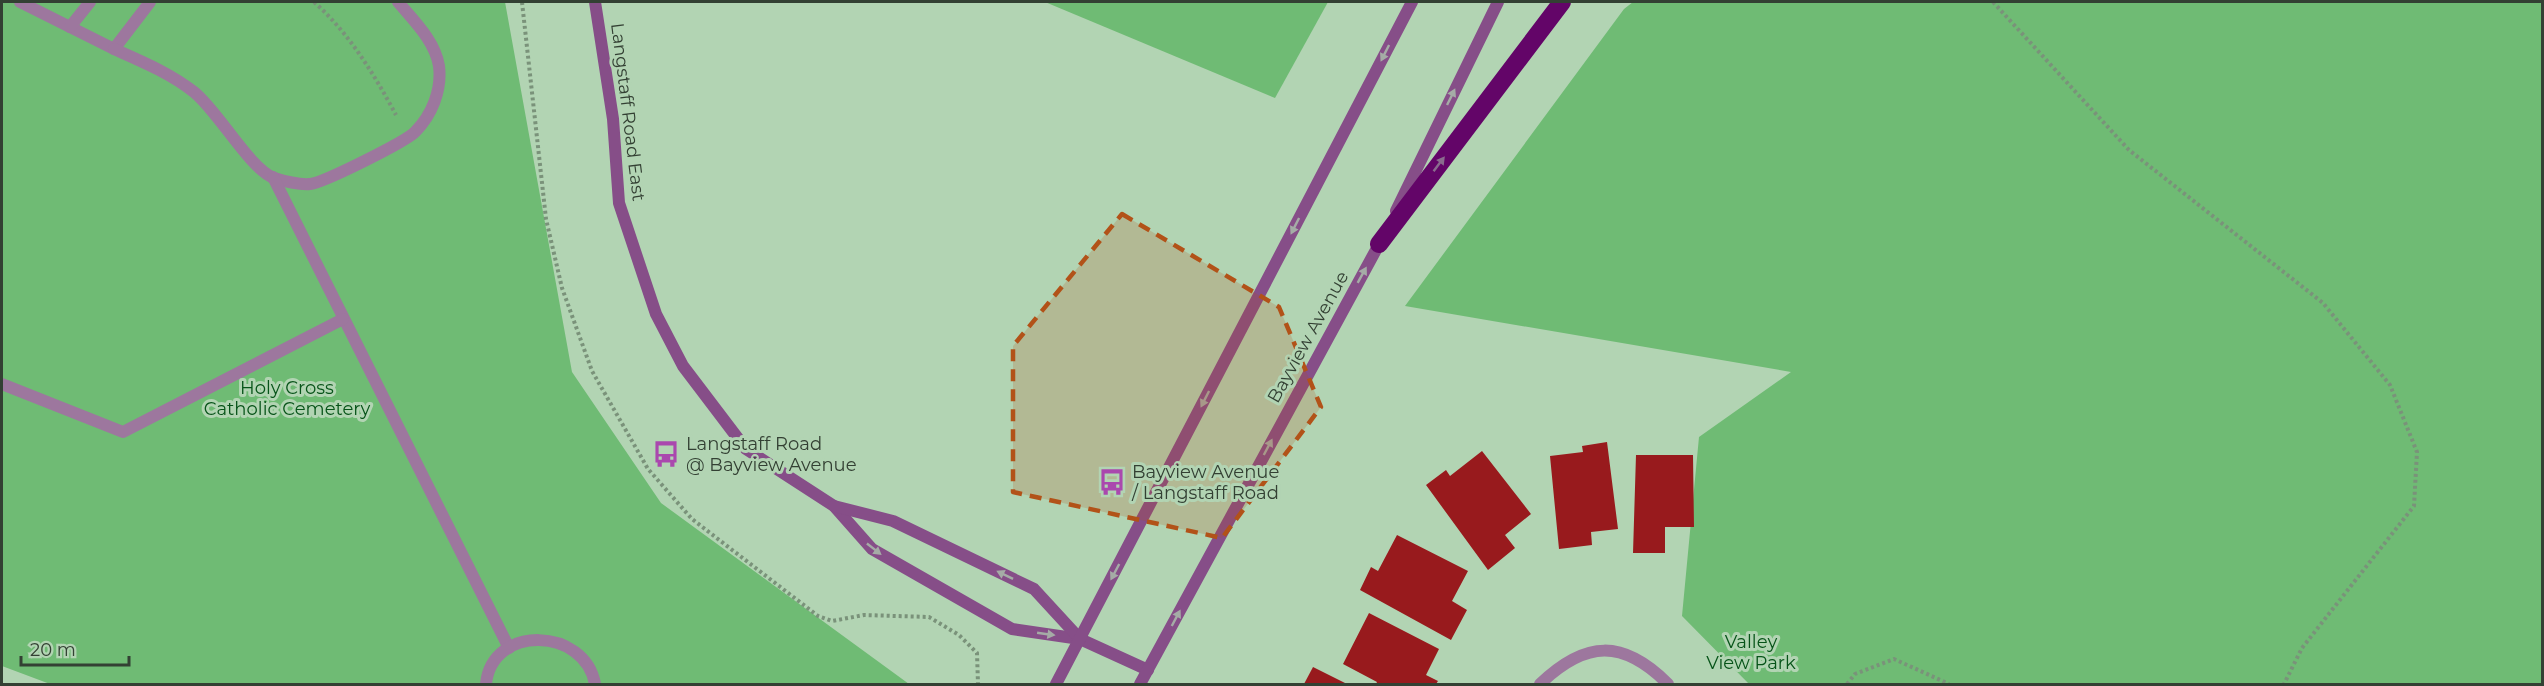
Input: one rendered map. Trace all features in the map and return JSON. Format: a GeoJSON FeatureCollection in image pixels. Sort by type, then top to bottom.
{"type":"FeatureCollection","features":[{"type":"Feature","properties":{"kind":"highway"},"geometry":{"type":"LineString","coordinates":[[1379,244],[1562,2]]}},
{"type":"Feature","properties":{"kind":"main road","name":"Langstaff Road East"},"geometry":{"type":"LineString","coordinates":[[595,2],[613,119],[619,203],[656,314],[683,366],[746,449],[834,506],[872,549],[1012,629],[1080,639],[1148,670]]}},
{"type":"Feature","properties":{"kind":"main road"},"geometry":{"type":"LineString","coordinates":[[1056,684],[1412,2]]}},
{"type":"Feature","properties":{"kind":"main road","name":"Bayview Avenue"},"geometry":{"type":"LineString","coordinates":[[1140,684],[1379,244],[1498,2]]}},
{"type":"Feature","properties":{"kind":"main road","name":"Langstaff Road East"},"geometry":{"type":"LineString","coordinates":[[834,506],[893,521],[1034,589],[1080,639]]}},
{"type":"Feature","properties":{"kind":"street"},"geometry":{"type":"LineString","coordinates":[[20,2],[156,68],[195,92],[258,166],[273,177],[309,184],[327,178],[414,134],[429,115],[438,91],[439,66],[431,43],[398,2]]}},
{"type":"Feature","properties":{"kind":"street"},"geometry":{"type":"LineString","coordinates":[[70,27],[90,2]]}},
{"type":"Feature","properties":{"kind":"street"},"geometry":{"type":"LineString","coordinates":[[114,49],[150,2]]}},
{"type":"Feature","properties":{"kind":"street"},"geometry":{"type":"LineString","coordinates":[[273,177],[509,648]]}},
{"type":"Feature","properties":{"kind":"street"},"geometry":{"type":"LineString","coordinates":[[2,384],[123,432],[344,319]]}},
{"type":"Feature","properties":{"kind":"street"},"geometry":{"type":"LineString","coordinates":[[486,684],[495,661],[509,648],[527,640],[544,639],[562,643],[577,652],[588,665],[595,684]]}},
{"type":"Feature","properties":{"kind":"street"},"geometry":{"type":"LineString","coordinates":[[1540,684],[1556,669],[1579,655],[1599,649],[1619,650],[1637,658],[1668,684]]}},
{"type":"Feature","properties":{"kind":"path"},"geometry":{"type":"LineString","coordinates":[[314,2],[334,20],[361,56],[407,137]]}},
{"type":"Feature","properties":{"kind":"path"},"geometry":{"type":"LineString","coordinates":[[1993,2],[2129,150],[2323,303],[2390,385],[2417,452],[2414,506],[2302,648],[2284,684]]}},
{"type":"Feature","properties":{"kind":"path"},"geometry":{"type":"LineString","coordinates":[[1847,684],[1855,674],[1894,659],[1949,684]]}},
{"type":"Feature","properties":{"kind":"highlighted area"},"geometry":{"type":"Polygon","coordinates":[[[1122,214],[1279,307],[1321,407],[1222,538],[1013,492],[1013,346],[1122,214]]]}},
{"type":"Feature","properties":{"kind":"green space","name":"Holy Cross Catholic Cemetery"},"geometry":{"type":"Polygon","coordinates":[[[2,2],[505,2],[572,372],[661,503],[909,684],[50,684],[2,666],[2,2]]]}},
{"type":"Feature","properties":{"kind":"green space"},"geometry":{"type":"Polygon","coordinates":[[[1045,2],[1328,2],[1275,98],[1045,2]]]}},
{"type":"Feature","properties":{"kind":"green space","name":"Valley View Park"},"geometry":{"type":"Polygon","coordinates":[[[1633,2],[2542,2],[2542,684],[1749,684],[1682,616],[1699,437],[1791,372],[1405,306],[1624,9],[1633,2]]]}},
{"type":"Feature","properties":{"kind":"building"},"geometry":{"type":"Polygon","coordinates":[[[1607,442],[1618,529],[1591,532],[1592,545],[1559,549],[1550,456],[1583,452],[1582,446],[1607,442]]]}},
{"type":"Feature","properties":{"kind":"building"},"geometry":{"type":"Polygon","coordinates":[[[1482,451],[1531,514],[1505,535],[1515,548],[1488,570],[1426,485],[1446,470],[1450,476],[1482,451]]]}},
{"type":"Feature","properties":{"kind":"building"},"geometry":{"type":"Polygon","coordinates":[[[1636,455],[1693,455],[1694,527],[1665,527],[1665,553],[1633,553],[1636,455]]]}},
{"type":"Feature","properties":{"kind":"building"},"geometry":{"type":"Polygon","coordinates":[[[1397,535],[1468,571],[1452,601],[1467,610],[1451,640],[1360,590],[1371,567],[1378,571],[1397,535]]]}},
{"type":"Feature","properties":{"kind":"building"},"geometry":{"type":"Polygon","coordinates":[[[1369,613],[1439,649],[1426,675],[1438,681],[1436,684],[1376,684],[1377,682],[1343,664],[1369,613]]]}},
{"type":"Feature","properties":{"kind":"building"},"geometry":{"type":"Polygon","coordinates":[[[1313,667],[1347,684],[1304,684],[1313,667]]]}},
{"type":"Feature","properties":{"kind":"place","name":"Langstaff Road @ Bayview Avenue"},"geometry":{"type":"Point","coordinates":[666,454]}},
{"type":"Feature","properties":{"kind":"place","name":"Bayview Avenue / Langstaff Road"},"geometry":{"type":"Point","coordinates":[1112,482]}}]}
